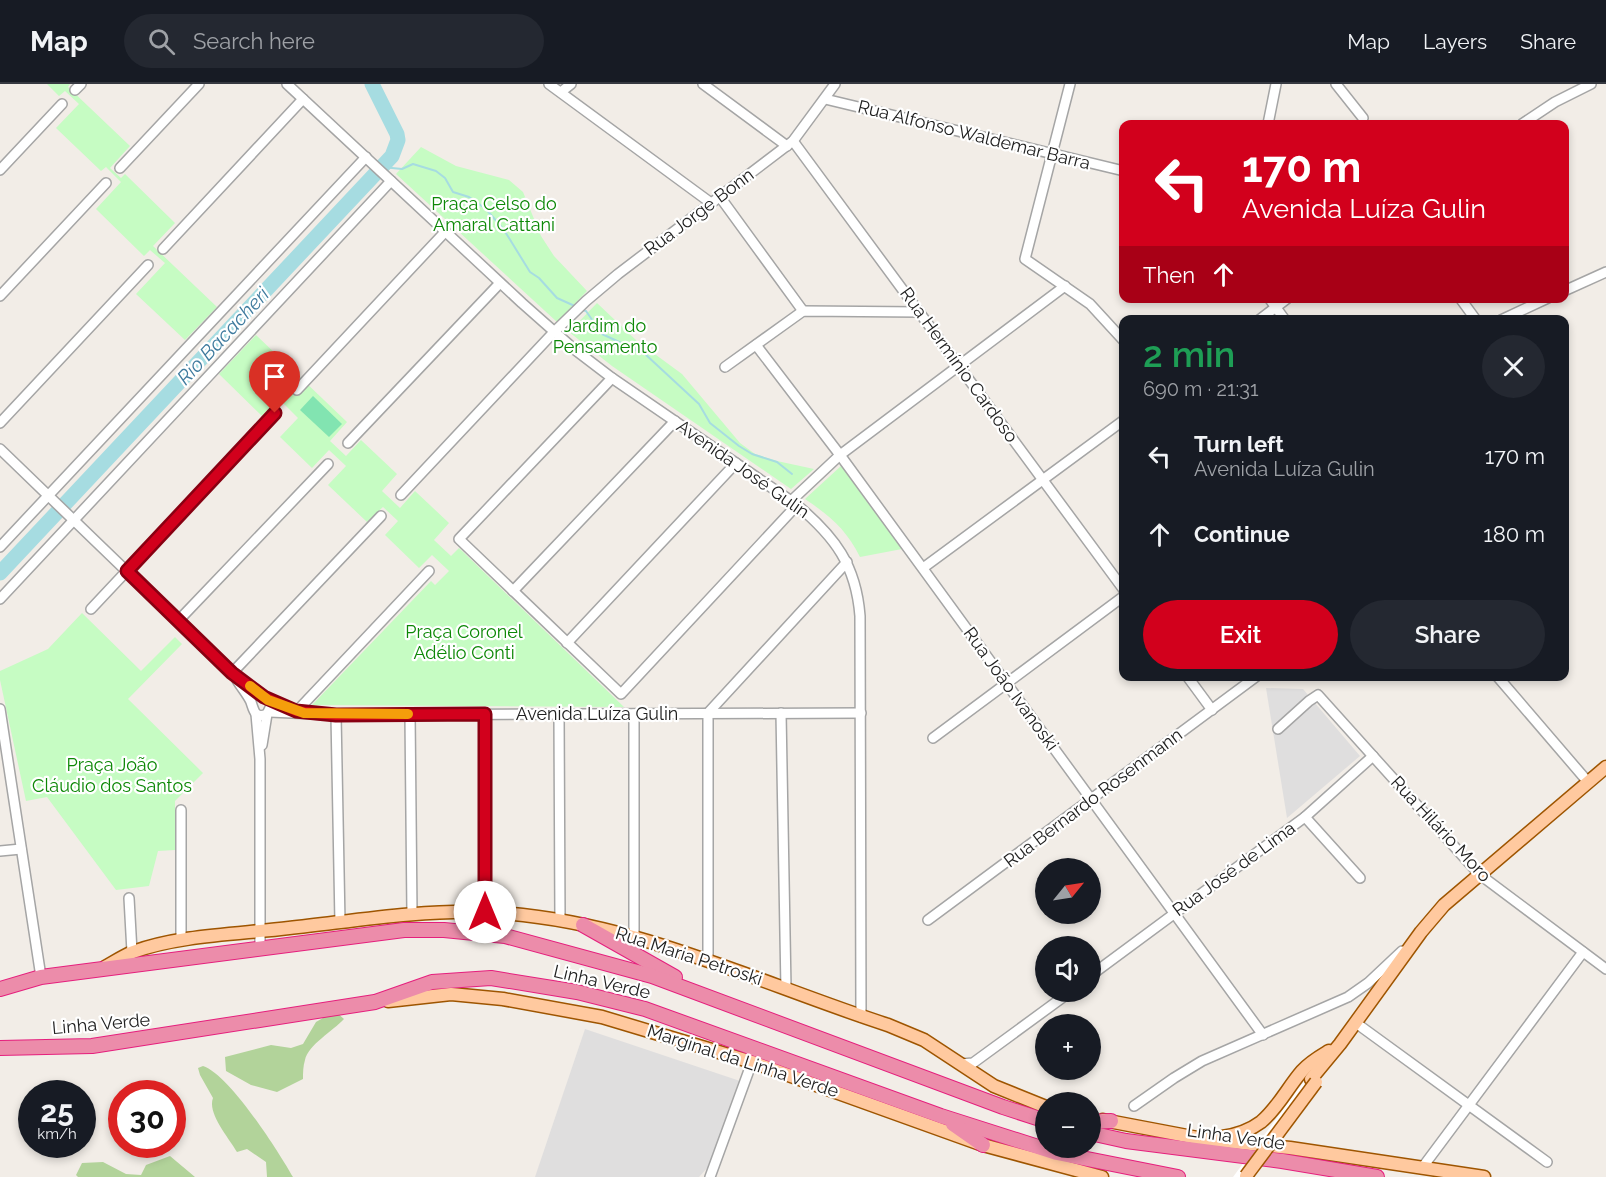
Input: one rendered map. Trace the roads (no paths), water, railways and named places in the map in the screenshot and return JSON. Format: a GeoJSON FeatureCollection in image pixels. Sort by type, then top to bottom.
{"type":"FeatureCollection","features":[{"type":"Feature","properties":{"kind":"highway"},"geometry":{"type":"LineString","coordinates":[[583,925],[705,995]]}},
{"type":"Feature","properties":{"kind":"highway","name":"Linha Verde"},"geometry":{"type":"LineString","coordinates":[[0,988],[41,977],[404,930],[444,930],[504,936],[670,982],[1035,1117]]}},
{"type":"Feature","properties":{"kind":"highway","name":"Linha Verde"},"geometry":{"type":"LineString","coordinates":[[0,1048],[92,1046],[375,1002],[432,982],[491,978],[577,992],[645,1009],[941,1116],[1057,1153],[1178,1177]]}},
{"type":"Feature","properties":{"kind":"highway"},"geometry":{"type":"LineString","coordinates":[[941,1116],[983,1145]]}},
{"type":"Feature","properties":{"kind":"highway"},"geometry":{"type":"LineString","coordinates":[[1101,1122],[1111,1122]]}},
{"type":"Feature","properties":{"kind":"highway","name":"Linha Verde"},"geometry":{"type":"LineString","coordinates":[[1101,1135],[1377,1177]]}},
{"type":"Feature","properties":{"kind":"main road"},"geometry":{"type":"LineString","coordinates":[[1243,1176],[1421,932],[1444,905],[1606,767]]}},
{"type":"Feature","properties":{"kind":"main road","name":"Rua Maria Petroski"},"geometry":{"type":"LineString","coordinates":[[101,969],[132,952],[182,940],[412,914],[485,912],[560,921],[634,936],[924,1040],[970,1068]]}},
{"type":"Feature","properties":{"kind":"main road"},"geometry":{"type":"LineString","coordinates":[[0,984],[41,977]]}},
{"type":"Feature","properties":{"kind":"main road","name":"Marginal da Linha Verde"},"geometry":{"type":"LineString","coordinates":[[375,1002],[451,994],[503,999],[602,1017],[752,1062],[983,1145],[1102,1177]]}},
{"type":"Feature","properties":{"kind":"main road"},"geometry":{"type":"LineString","coordinates":[[1203,1139],[1236,1135],[1261,1122],[1310,1063],[1340,1044]]}},
{"type":"Feature","properties":{"kind":"main road"},"geometry":{"type":"LineString","coordinates":[[970,1068],[1007,1092],[1035,1103]]}},
{"type":"Feature","properties":{"kind":"main road"},"geometry":{"type":"LineString","coordinates":[[1101,1120],[1203,1139],[1290,1148],[1484,1177]]}},
{"type":"Feature","properties":{"kind":"street"},"geometry":{"type":"LineString","coordinates":[[120,168],[199,84]]}},
{"type":"Feature","properties":{"kind":"street","name":"Avenida José Gulin"},"geometry":{"type":"LineString","coordinates":[[287,84],[554,332],[612,378],[794,503],[821,528],[847,562],[856,584],[859,605],[861,1017]]}},
{"type":"Feature","properties":{"kind":"street"},"geometry":{"type":"LineString","coordinates":[[549,84],[711,203]]}},
{"type":"Feature","properties":{"kind":"street"},"geometry":{"type":"LineString","coordinates":[[561,92],[571,84]]}},
{"type":"Feature","properties":{"kind":"street","name":"Rua Hermínio Cardoso"},"geometry":{"type":"LineString","coordinates":[[703,84],[790,143],[920,312],[1119,583]]}},
{"type":"Feature","properties":{"kind":"street","name":"Rua Jorge Bonn"},"geometry":{"type":"LineString","coordinates":[[400,495],[554,332],[602,287],[790,143],[835,84]]}},
{"type":"Feature","properties":{"kind":"street"},"geometry":{"type":"LineString","coordinates":[[1070,84],[1025,259],[1090,304],[1119,336]]}},
{"type":"Feature","properties":{"kind":"street"},"geometry":{"type":"LineString","coordinates":[[1269,120],[1276,84]]}},
{"type":"Feature","properties":{"kind":"street"},"geometry":{"type":"LineString","coordinates":[[1336,84],[1363,118]]}},
{"type":"Feature","properties":{"kind":"street"},"geometry":{"type":"LineString","coordinates":[[1528,120],[1555,102],[1591,84]]}},
{"type":"Feature","properties":{"kind":"street"},"geometry":{"type":"LineString","coordinates":[[163,249],[303,99]]}},
{"type":"Feature","properties":{"kind":"street","name":"Rua Alfonso Waldemar Barra"},"geometry":{"type":"LineString","coordinates":[[825,99],[1119,170]]}},
{"type":"Feature","properties":{"kind":"street"},"geometry":{"type":"LineString","coordinates":[[0,170],[62,104]]}},
{"type":"Feature","properties":{"kind":"street"},"geometry":{"type":"LineString","coordinates":[[0,547],[51,499],[369,160]]}},
{"type":"Feature","properties":{"kind":"street"},"geometry":{"type":"LineString","coordinates":[[0,599],[389,179]]}},
{"type":"Feature","properties":{"kind":"street"},"geometry":{"type":"LineString","coordinates":[[0,296],[106,183]]}},
{"type":"Feature","properties":{"kind":"street"},"geometry":{"type":"LineString","coordinates":[[720,197],[803,312]]}},
{"type":"Feature","properties":{"kind":"street"},"geometry":{"type":"LineString","coordinates":[[297,390],[445,232]]}},
{"type":"Feature","properties":{"kind":"street"},"geometry":{"type":"LineString","coordinates":[[0,423],[148,265]]}},
{"type":"Feature","properties":{"kind":"street"},"geometry":{"type":"LineString","coordinates":[[1569,289],[1606,272]]}},
{"type":"Feature","properties":{"kind":"street"},"geometry":{"type":"LineString","coordinates":[[348,442],[500,283]]}},
{"type":"Feature","properties":{"kind":"street"},"geometry":{"type":"LineString","coordinates":[[612,378],[459,539],[621,694],[840,455],[1065,286]]}},
{"type":"Feature","properties":{"kind":"street"},"geometry":{"type":"LineString","coordinates":[[1273,303],[1282,315]]}},
{"type":"Feature","properties":{"kind":"street"},"geometry":{"type":"LineString","coordinates":[[1266,315],[1281,303]]}},
{"type":"Feature","properties":{"kind":"street"},"geometry":{"type":"LineString","coordinates":[[1512,315],[1537,303]]}},
{"type":"Feature","properties":{"kind":"street"},"geometry":{"type":"LineString","coordinates":[[725,367],[803,312],[920,312]]}},
{"type":"Feature","properties":{"kind":"street","name":"Rua João Ivanoski"},"geometry":{"type":"LineString","coordinates":[[756,345],[840,455],[1263,1035]]}},
{"type":"Feature","properties":{"kind":"street"},"geometry":{"type":"LineString","coordinates":[[91,609],[275,413]]}},
{"type":"Feature","properties":{"kind":"street"},"geometry":{"type":"LineString","coordinates":[[513,591],[675,421]]}},
{"type":"Feature","properties":{"kind":"street"},"geometry":{"type":"LineString","coordinates":[[923,568],[1119,424]]}},
{"type":"Feature","properties":{"kind":"street"},"geometry":{"type":"LineString","coordinates":[[0,449],[232,673],[252,704]]}},
{"type":"Feature","properties":{"kind":"street"},"geometry":{"type":"LineString","coordinates":[[567,643],[736,463]]}},
{"type":"Feature","properties":{"kind":"street"},"geometry":{"type":"LineString","coordinates":[[178,621],[328,464]]}},
{"type":"Feature","properties":{"kind":"street"},"geometry":{"type":"LineString","coordinates":[[232,673],[381,516]]}},
{"type":"Feature","properties":{"kind":"street"},"geometry":{"type":"LineString","coordinates":[[708,961],[708,713],[847,562]]}},
{"type":"Feature","properties":{"kind":"street"},"geometry":{"type":"LineString","coordinates":[[296,711],[429,571]]}},
{"type":"Feature","properties":{"kind":"street"},"geometry":{"type":"LineString","coordinates":[[933,738],[1119,600]]}},
{"type":"Feature","properties":{"kind":"street","name":"Avenida Luíza Gulin"},"geometry":{"type":"LineString","coordinates":[[232,673],[266,698],[296,711]]}},
{"type":"Feature","properties":{"kind":"street"},"geometry":{"type":"LineString","coordinates":[[1191,681],[1212,710]]}},
{"type":"Feature","properties":{"kind":"street","name":"Rua Bernardo Rosenmann"},"geometry":{"type":"LineString","coordinates":[[928,920],[1250,681]]}},
{"type":"Feature","properties":{"kind":"street"},"geometry":{"type":"LineString","coordinates":[[1501,681],[1588,782]]}},
{"type":"Feature","properties":{"kind":"street","name":"Rua Hilário Moro"},"geometry":{"type":"LineString","coordinates":[[1278,729],[1318,695],[1479,874],[1606,969]]}},
{"type":"Feature","properties":{"kind":"street"},"geometry":{"type":"LineString","coordinates":[[260,759],[271,705],[266,698],[255,699],[252,710],[261,716],[268,713]]}},
{"type":"Feature","properties":{"kind":"street"},"geometry":{"type":"LineString","coordinates":[[0,709],[41,977]]}},
{"type":"Feature","properties":{"kind":"street","name":"Avenida Luíza Gulin"},"geometry":{"type":"LineString","coordinates":[[268,713],[296,711],[336,715],[861,713]]}},
{"type":"Feature","properties":{"kind":"street"},"geometry":{"type":"LineString","coordinates":[[781,713],[786,989]]}},
{"type":"Feature","properties":{"kind":"street"},"geometry":{"type":"LineString","coordinates":[[256,714],[260,759],[260,948]]}},
{"type":"Feature","properties":{"kind":"street"},"geometry":{"type":"LineString","coordinates":[[410,714],[412,914]]}},
{"type":"Feature","properties":{"kind":"street"},"geometry":{"type":"LineString","coordinates":[[485,714],[485,912]]}},
{"type":"Feature","properties":{"kind":"street"},"geometry":{"type":"LineString","coordinates":[[559,714],[560,921]]}},
{"type":"Feature","properties":{"kind":"street"},"geometry":{"type":"LineString","coordinates":[[634,714],[634,936]]}},
{"type":"Feature","properties":{"kind":"street"},"geometry":{"type":"LineString","coordinates":[[336,715],[340,923]]}},
{"type":"Feature","properties":{"kind":"street","name":"Rua José de Lima"},"geometry":{"type":"LineString","coordinates":[[1101,968],[1305,818],[1373,756]]}},
{"type":"Feature","properties":{"kind":"street"},"geometry":{"type":"LineString","coordinates":[[181,810],[182,940]]}},
{"type":"Feature","properties":{"kind":"street"},"geometry":{"type":"LineString","coordinates":[[1305,818],[1360,878]]}},
{"type":"Feature","properties":{"kind":"street"},"geometry":{"type":"LineString","coordinates":[[0,851],[21,849]]}},
{"type":"Feature","properties":{"kind":"street"},"geometry":{"type":"LineString","coordinates":[[129,898],[132,952]]}},
{"type":"Feature","properties":{"kind":"street"},"geometry":{"type":"LineString","coordinates":[[1134,1106],[1189,1069],[1357,992],[1376,977],[1421,932]]}},
{"type":"Feature","properties":{"kind":"street"},"geometry":{"type":"LineString","coordinates":[[1422,1168],[1583,952]]}},
{"type":"Feature","properties":{"kind":"street"},"geometry":{"type":"LineString","coordinates":[[970,1068],[1057,1002]]}},
{"type":"Feature","properties":{"kind":"street"},"geometry":{"type":"LineString","coordinates":[[1356,1023],[1547,1162]]}},
{"type":"Feature","properties":{"kind":"street"},"geometry":{"type":"LineString","coordinates":[[710,1177],[752,1062]]}},
{"type":"Feature","properties":{"kind":"waterway","name":"Rio Bacacheri"},"geometry":{"type":"LineString","coordinates":[[0,573],[392,156],[398,140],[397,134],[372,84]]}},
{"type":"Feature","properties":{"kind":"waterway"},"geometry":{"type":"LineString","coordinates":[[382,167],[402,169],[413,164],[436,171],[445,178],[453,192],[469,197],[486,209],[504,230],[530,272],[539,278],[557,298],[577,307]]}},
{"type":"Feature","properties":{"kind":"waterway"},"geometry":{"type":"LineString","coordinates":[[582,310],[586,311],[602,334],[645,354],[699,404],[710,423],[739,446],[752,454],[777,462],[792,474]]}},
{"type":"Feature","properties":{"kind":"park label","name":"Praça Celso do Amaral Cattani"},"geometry":{"type":"Point","coordinates":[494,214]}},
{"type":"Feature","properties":{"kind":"park label","name":"Jardim do Pensamento"},"geometry":{"type":"Point","coordinates":[605,336]}},
{"type":"Feature","properties":{"kind":"park label","name":"Praça Coronel Adélio Conti"},"geometry":{"type":"Point","coordinates":[464,642]}},
{"type":"Feature","properties":{"kind":"park label","name":"Praça João Cláudio dos Santos"},"geometry":{"type":"Point","coordinates":[112,775]}}]}
